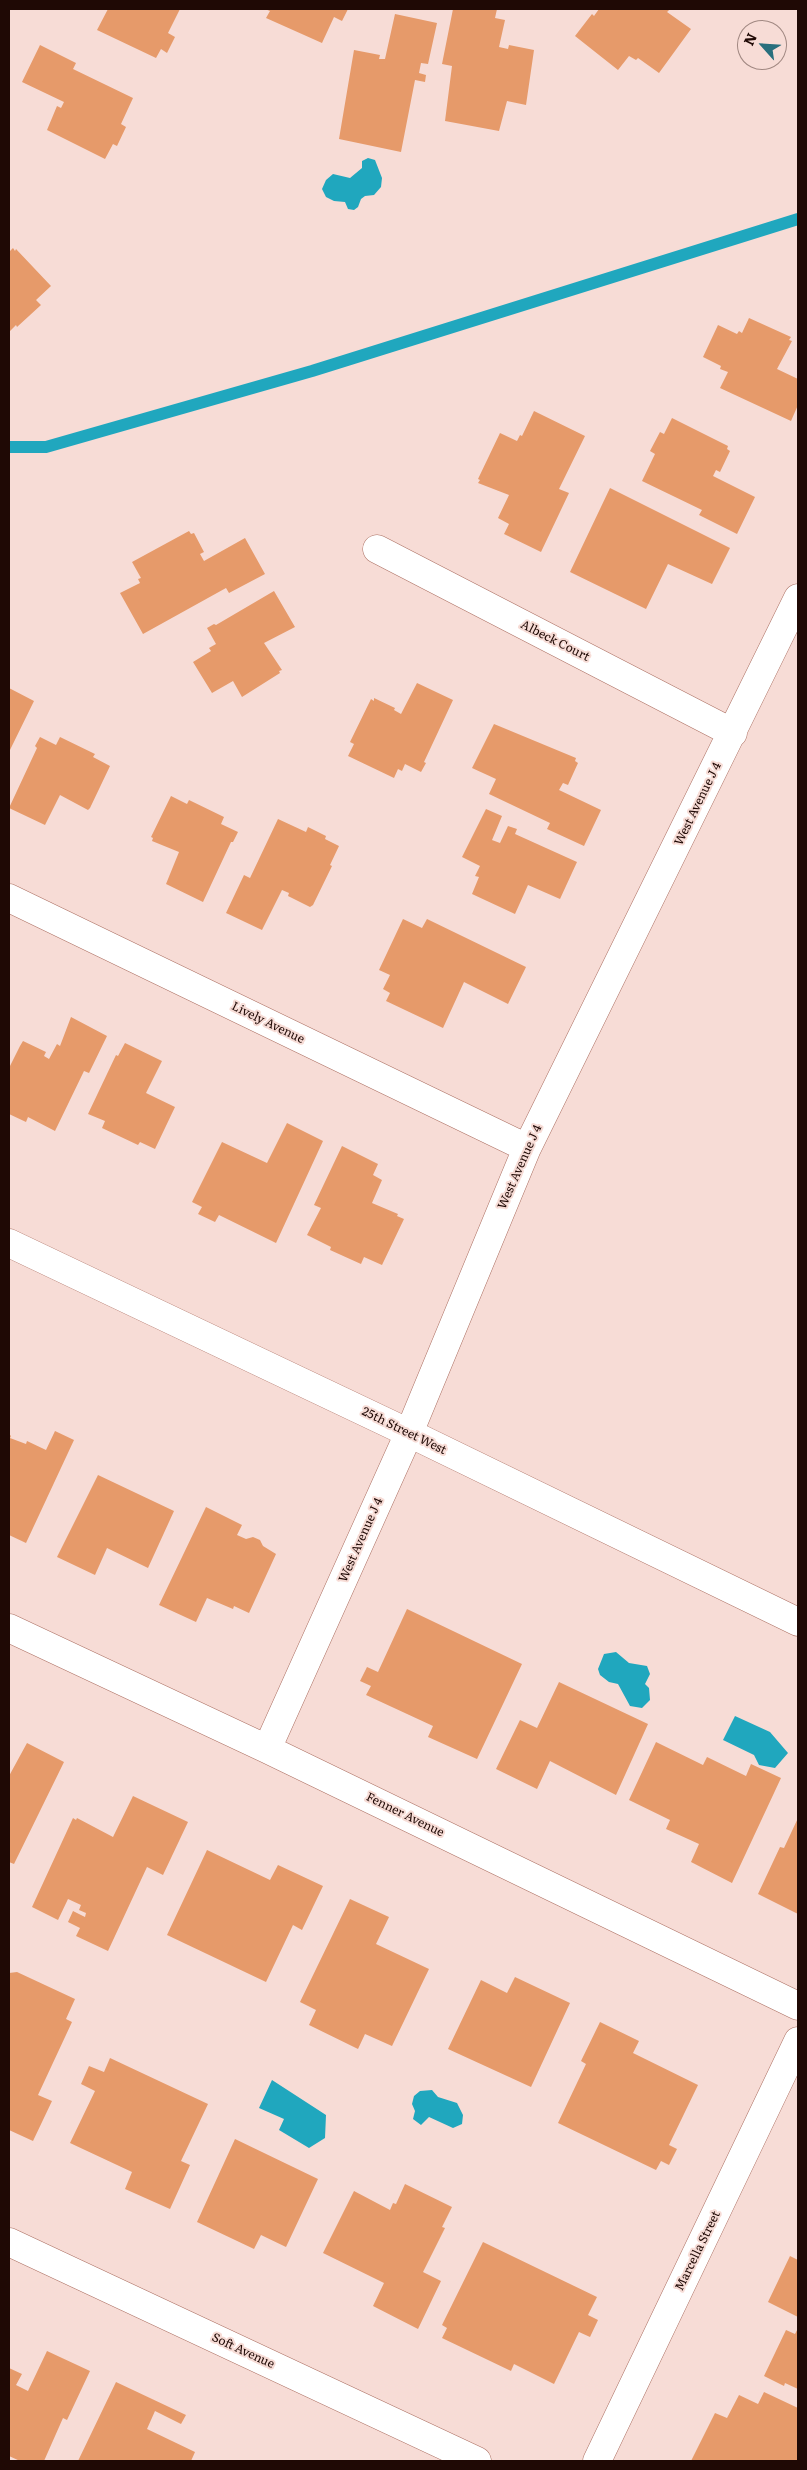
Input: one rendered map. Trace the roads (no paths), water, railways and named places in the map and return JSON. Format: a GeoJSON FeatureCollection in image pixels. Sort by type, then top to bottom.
{"type":"FeatureCollection","features":[{"type":"Feature","properties":{"kind":"street","name":"Albeck Court"},"geometry":{"type":"LineString","coordinates":[[377,549],[733,733]]}},
{"type":"Feature","properties":{"kind":"street","name":"West Avenue J 4"},"geometry":{"type":"LineString","coordinates":[[268,1748],[409,1433],[527,1148],[798,598]]}},
{"type":"Feature","properties":{"kind":"street","name":"Lively Avenue"},"geometry":{"type":"LineString","coordinates":[[9,898],[527,1148]]}},
{"type":"Feature","properties":{"kind":"street","name":"25th Street West"},"geometry":{"type":"LineString","coordinates":[[9,1242],[798,1622]]}},
{"type":"Feature","properties":{"kind":"street","name":"Fenner Avenue"},"geometry":{"type":"LineString","coordinates":[[9,1628],[268,1748],[798,2006]]}},
{"type":"Feature","properties":{"kind":"street","name":"Marcella Street"},"geometry":{"type":"LineString","coordinates":[[597,2461],[798,2041]]}},
{"type":"Feature","properties":{"kind":"street","name":"Soft Avenue"},"geometry":{"type":"LineString","coordinates":[[9,2242],[477,2461]]}},
{"type":"Feature","properties":{"kind":"water"},"geometry":{"type":"Polygon","coordinates":[[[368,158],[375,160],[382,178],[381,187],[374,195],[365,196],[361,199],[358,207],[354,210],[348,209],[345,202],[334,201],[326,197],[322,189],[326,180],[333,174],[350,178],[362,168],[362,161],[368,158]]]}},
{"type":"Feature","properties":{"kind":"water"},"geometry":{"type":"Polygon","coordinates":[[[616,1652],[629,1663],[647,1666],[650,1674],[645,1684],[649,1688],[650,1700],[642,1708],[630,1706],[618,1684],[609,1682],[600,1675],[598,1669],[604,1654],[616,1652]]]}},
{"type":"Feature","properties":{"kind":"water"},"geometry":{"type":"Polygon","coordinates":[[[735,1716],[770,1732],[788,1753],[775,1768],[759,1765],[754,1755],[723,1740],[735,1716]]]}},
{"type":"Feature","properties":{"kind":"water"},"geometry":{"type":"Polygon","coordinates":[[[272,2080],[326,2115],[325,2138],[309,2148],[279,2130],[284,2119],[259,2108],[272,2080]]]}},
{"type":"Feature","properties":{"kind":"water"},"geometry":{"type":"Polygon","coordinates":[[[432,2090],[438,2097],[457,2103],[463,2115],[462,2124],[453,2128],[429,2117],[421,2125],[413,2119],[415,2111],[412,2104],[414,2096],[420,2091],[432,2090]]]}},
{"type":"Feature","properties":{"kind":"waterway"},"geometry":{"type":"LineString","coordinates":[[9,447],[46,447],[312,371],[798,219]]}}]}
